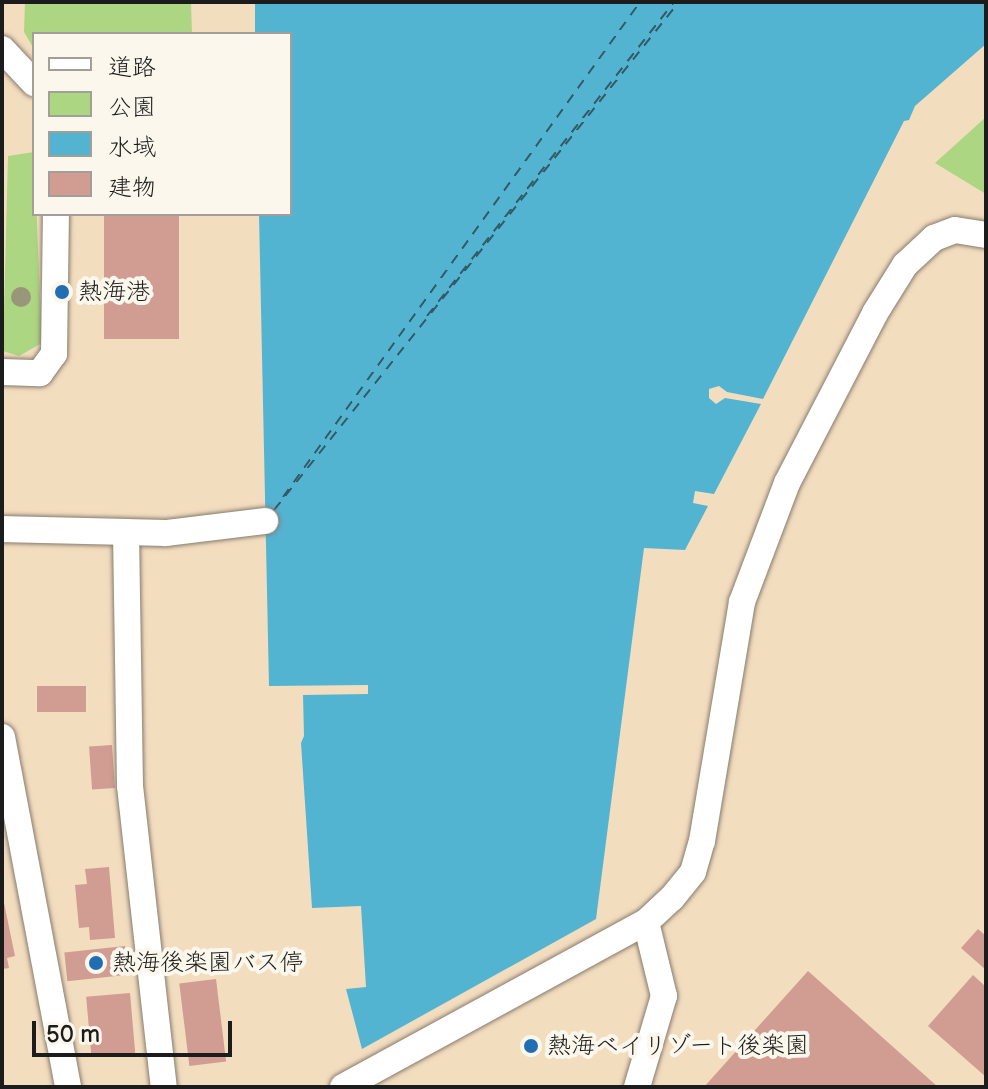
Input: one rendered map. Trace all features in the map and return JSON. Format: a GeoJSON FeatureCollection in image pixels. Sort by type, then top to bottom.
{"type":"FeatureCollection","features":[{"type":"Feature","properties":{"kind":"street"},"geometry":{"type":"LineString","coordinates":[[2,49],[32,81]]}},
{"type":"Feature","properties":{"kind":"street"},"geometry":{"type":"LineString","coordinates":[[2,372],[40,373],[54,354],[56,216]]}},
{"type":"Feature","properties":{"kind":"street"},"geometry":{"type":"LineString","coordinates":[[343,1087],[646,922],[672,898],[693,872],[702,841],[742,602],[787,483],[875,313],[905,265],[934,238],[955,230],[986,235]]}},
{"type":"Feature","properties":{"kind":"street"},"geometry":{"type":"LineString","coordinates":[[2,529],[166,533],[265,521]]}},
{"type":"Feature","properties":{"kind":"street"},"geometry":{"type":"LineString","coordinates":[[126,532],[130,786],[164,1087]]}},
{"type":"Feature","properties":{"kind":"street"},"geometry":{"type":"LineString","coordinates":[[2,737],[68,1087]]}},
{"type":"Feature","properties":{"kind":"street"},"geometry":{"type":"LineString","coordinates":[[637,1087],[664,996],[646,922]]}},
{"type":"Feature","properties":{"kind":"green space"},"geometry":{"type":"Polygon","coordinates":[[[25,2],[191,2],[192,32],[32,32],[32,46],[24,32],[25,2]]]}},
{"type":"Feature","properties":{"kind":"green space"},"geometry":{"type":"Polygon","coordinates":[[[986,117],[986,194],[935,163],[986,117]]]}},
{"type":"Feature","properties":{"kind":"green space"},"geometry":{"type":"Polygon","coordinates":[[[32,152],[32,216],[37,216],[42,343],[19,356],[3,351],[8,156],[32,152]]]}},
{"type":"Feature","properties":{"kind":"water"},"geometry":{"type":"Polygon","coordinates":[[[255,2],[986,2],[986,44],[915,106],[909,120],[904,121],[763,399],[727,392],[719,386],[709,389],[709,398],[716,404],[725,398],[761,404],[714,494],[695,491],[693,503],[708,506],[685,550],[644,548],[596,919],[362,1049],[346,989],[366,987],[361,906],[312,908],[301,743],[304,736],[303,695],[368,694],[368,685],[269,686],[259,216],[292,216],[292,32],[255,32],[255,2]]]}},
{"type":"Feature","properties":{"kind":"building"},"geometry":{"type":"Polygon","coordinates":[[[104,216],[179,216],[179,339],[104,339],[104,216]]]}},
{"type":"Feature","properties":{"kind":"building"},"geometry":{"type":"Polygon","coordinates":[[[37,686],[86,686],[86,712],[37,712],[37,686]]]}},
{"type":"Feature","properties":{"kind":"building"},"geometry":{"type":"Polygon","coordinates":[[[112,745],[115,788],[92,789],[89,747],[112,745]]]}},
{"type":"Feature","properties":{"kind":"building"},"geometry":{"type":"Polygon","coordinates":[[[109,867],[115,938],[90,940],[89,927],[79,928],[75,885],[87,884],[85,869],[109,867]]]}},
{"type":"Feature","properties":{"kind":"building"},"geometry":{"type":"Polygon","coordinates":[[[3,898],[15,956],[7,958],[9,968],[2,969],[3,898]]]}},
{"type":"Feature","properties":{"kind":"building"},"geometry":{"type":"Polygon","coordinates":[[[978,929],[986,936],[986,970],[961,948],[978,929]]]}},
{"type":"Feature","properties":{"kind":"building","name":"熱海後楽園バス停"},"geometry":{"type":"Polygon","coordinates":[[[125,946],[128,975],[67,981],[64,952],[125,946]]]}},
{"type":"Feature","properties":{"kind":"building"},"geometry":{"type":"Polygon","coordinates":[[[808,971],[938,1087],[704,1087],[808,971]]]}},
{"type":"Feature","properties":{"kind":"building"},"geometry":{"type":"Polygon","coordinates":[[[973,975],[986,987],[986,1077],[928,1026],[973,975]]]}},
{"type":"Feature","properties":{"kind":"building"},"geometry":{"type":"Polygon","coordinates":[[[216,979],[226,1061],[189,1066],[179,984],[216,979]]]}},
{"type":"Feature","properties":{"kind":"building"},"geometry":{"type":"Polygon","coordinates":[[[130,993],[135,1053],[91,1057],[86,997],[130,993]]]}},
{"type":"Feature","properties":{"kind":"ferry route"},"geometry":{"type":"LineString","coordinates":[[283,497],[640,2]]}},
{"type":"Feature","properties":{"kind":"ferry route"},"geometry":{"type":"LineString","coordinates":[[427,316],[674,2]]}},
{"type":"Feature","properties":{"kind":"ferry route"},"geometry":{"type":"LineString","coordinates":[[274,510],[679,2]]}},
{"type":"Feature","properties":{"kind":"place","name":"熱海港"},"geometry":{"type":"Point","coordinates":[62,292]}},
{"type":"Feature","properties":{"kind":"place","name":"熱海後楽園バス停"},"geometry":{"type":"Point","coordinates":[96,963]}},
{"type":"Feature","properties":{"kind":"place","name":"熱海ベイリゾート後楽園"},"geometry":{"type":"Point","coordinates":[531,1046]}}]}
